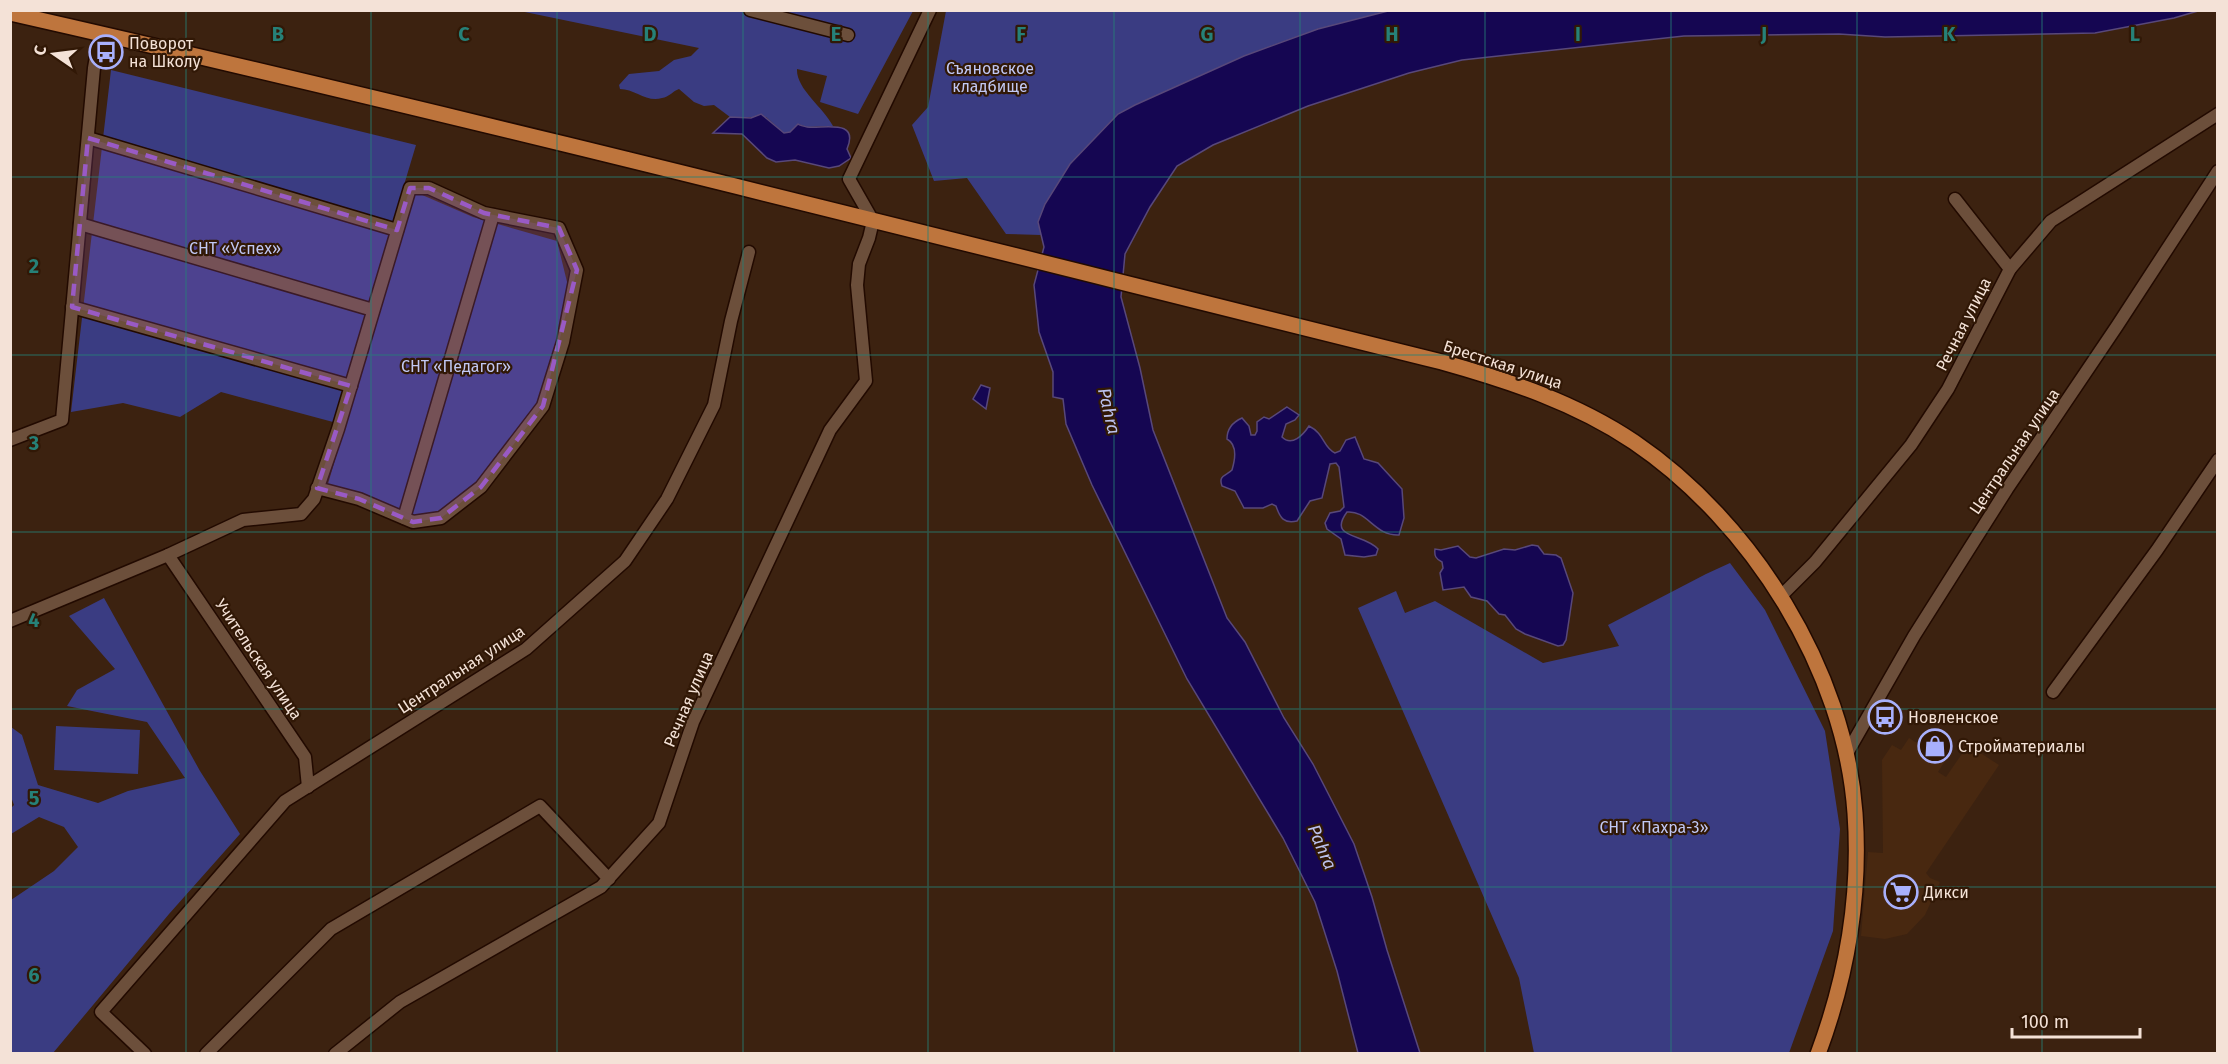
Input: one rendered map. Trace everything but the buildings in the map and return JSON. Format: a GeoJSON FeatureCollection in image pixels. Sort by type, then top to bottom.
{"type":"FeatureCollection","features":[{"type":"Feature","properties":{"kind":"main road","name":"Брестская улица"},"geometry":{"type":"LineString","coordinates":[[10,13],[701,176],[1473,371],[1531,389],[1574,408],[1634,442],[1695,492],[1755,559],[1781,596],[1809,648],[1832,702],[1846,755],[1855,812],[1855,895],[1841,983],[1818,1053]]}},
{"type":"Feature","properties":{"kind":"street"},"geometry":{"type":"LineString","coordinates":[[750,10],[848,35]]}},
{"type":"Feature","properties":{"kind":"street"},"geometry":{"type":"LineString","coordinates":[[873,221],[849,179],[930,10]]}},
{"type":"Feature","properties":{"kind":"street"},"geometry":{"type":"LineString","coordinates":[[10,440],[62,420],[100,33]]}},
{"type":"Feature","properties":{"kind":"street","name":"Речная улица"},"geometry":{"type":"LineString","coordinates":[[1781,596],[1815,562],[1911,445],[1948,389],[2010,269],[2051,221],[2217,114]]}},
{"type":"Feature","properties":{"kind":"street"},"geometry":{"type":"LineString","coordinates":[[88,138],[398,230]]}},
{"type":"Feature","properties":{"kind":"street","name":"Центральная улица"},"geometry":{"type":"LineString","coordinates":[[1846,755],[1914,636],[2007,489],[2117,326],[2217,171]]}},
{"type":"Feature","properties":{"kind":"street"},"geometry":{"type":"LineString","coordinates":[[11,620],[168,555],[243,520],[301,514],[314,499],[317,488],[351,386],[410,188],[429,188],[484,213],[559,228],[577,270],[563,342],[543,406],[481,487],[441,518],[413,522],[359,499],[317,488]]}},
{"type":"Feature","properties":{"kind":"street"},"geometry":{"type":"LineString","coordinates":[[1954,198],[2010,269]]}},
{"type":"Feature","properties":{"kind":"street"},"geometry":{"type":"LineString","coordinates":[[404,518],[492,215]]}},
{"type":"Feature","properties":{"kind":"street","name":"Речная улица"},"geometry":{"type":"LineString","coordinates":[[335,1053],[400,1002],[602,887],[658,823],[693,722],[830,430],[866,381],[857,285],[859,264],[873,221]]}},
{"type":"Feature","properties":{"kind":"street"},"geometry":{"type":"LineString","coordinates":[[80,224],[373,310]]}},
{"type":"Feature","properties":{"kind":"street","name":"Центральная улица"},"geometry":{"type":"LineString","coordinates":[[145,1053],[101,1012],[285,801],[526,650],[625,561],[667,499],[714,405],[731,321],[749,252]]}},
{"type":"Feature","properties":{"kind":"street"},"geometry":{"type":"LineString","coordinates":[[72,307],[351,386]]}},
{"type":"Feature","properties":{"kind":"street"},"geometry":{"type":"LineString","coordinates":[[2053,692],[2157,550],[2217,460]]}},
{"type":"Feature","properties":{"kind":"street","name":"Учительская улица"},"geometry":{"type":"LineString","coordinates":[[168,555],[305,757],[308,787]]}},
{"type":"Feature","properties":{"kind":"street"},"geometry":{"type":"LineString","coordinates":[[206,1053],[331,929],[540,806],[609,879]]}},
{"type":"Feature","properties":{"kind":"highlighted area"},"geometry":{"type":"Polygon","coordinates":[[[88,138],[397,230],[410,188],[429,188],[484,213],[559,228],[577,270],[543,406],[481,487],[441,518],[413,522],[359,499],[317,488],[351,386],[72,307],[88,138]]]}},
{"type":"Feature","properties":{"kind":"shaded area"},"geometry":{"type":"Polygon","coordinates":[[[1909,738],[1945,761],[1938,772],[1946,777],[1968,745],[1999,765],[1926,873],[1930,878],[1940,882],[1925,915],[1907,934],[1885,939],[1861,936],[1868,852],[1883,853],[1882,760],[1892,745],[1901,750],[1909,738]]]}},
{"type":"Feature","properties":{"kind":"green space"},"geometry":{"type":"Polygon","coordinates":[[[520,11],[913,11],[858,114],[820,102],[827,76],[797,69],[805,91],[833,126],[807,127],[798,124],[790,132],[784,133],[766,117],[730,117],[714,105],[704,106],[694,102],[679,89],[667,96],[651,99],[620,89],[619,85],[629,74],[659,71],[674,60],[691,56],[699,48],[520,11]]]}},
{"type":"Feature","properties":{"kind":"green space","name":"Съяновское кладбище"},"geometry":{"type":"Polygon","coordinates":[[[946,11],[1388,11],[1318,29],[1244,56],[1118,114],[1070,164],[1045,204],[1038,222],[1041,235],[1006,234],[967,178],[934,181],[912,125],[928,107],[946,11]]]}},
{"type":"Feature","properties":{"kind":"green space","name":"СНТ «Успех»"},"geometry":{"type":"Polygon","coordinates":[[[111,70],[416,145],[333,422],[221,392],[180,417],[123,403],[71,412],[111,70]]]}},
{"type":"Feature","properties":{"kind":"green space","name":"СНТ «Педагог»"},"geometry":{"type":"Polygon","coordinates":[[[413,191],[473,217],[557,241],[569,290],[540,406],[480,483],[442,514],[414,517],[328,484],[413,191]]]}},
{"type":"Feature","properties":{"kind":"green space","name":"СНТ «Пахра-3»"},"geometry":{"type":"Polygon","coordinates":[[[1730,563],[1765,610],[1825,731],[1840,829],[1833,931],[1789,1053],[1534,1053],[1519,978],[1358,608],[1396,591],[1405,613],[1435,601],[1543,663],[1619,646],[1608,625],[1730,563]]]}},
{"type":"Feature","properties":{"kind":"green space"},"geometry":{"type":"Polygon","coordinates":[[[104,598],[200,771],[240,834],[169,914],[53,1053],[11,1053],[11,900],[54,871],[78,847],[64,827],[39,817],[11,834],[11,808],[14,805],[10,794],[11,727],[22,735],[38,785],[98,803],[128,791],[185,778],[147,722],[67,706],[77,690],[115,669],[69,616],[104,598]]]}},
{"type":"Feature","properties":{"kind":"green space"},"geometry":{"type":"Polygon","coordinates":[[[56,726],[140,730],[138,774],[54,770],[56,726]]]}},
{"type":"Feature","properties":{"kind":"water","name":"Pahra"},"geometry":{"type":"Polygon","coordinates":[[[1388,11],[2198,11],[2174,18],[2095,33],[1885,37],[1839,34],[1684,36],[1462,60],[1409,73],[1308,106],[1213,145],[1177,166],[1150,207],[1125,254],[1121,297],[1140,368],[1153,430],[1227,618],[1245,642],[1284,718],[1313,764],[1354,844],[1420,1053],[1358,1053],[1337,971],[1315,902],[1283,838],[1187,679],[1092,485],[1066,424],[1063,399],[1053,397],[1053,372],[1039,332],[1034,285],[1044,247],[1038,222],[1045,204],[1070,164],[1118,114],[1244,56],[1318,29],[1388,11]]]}},
{"type":"Feature","properties":{"kind":"water"},"geometry":{"type":"Polygon","coordinates":[[[761,114],[784,133],[790,132],[798,124],[807,127],[844,129],[850,139],[847,149],[851,158],[839,166],[829,168],[795,160],[776,162],[767,158],[742,134],[713,133],[730,117],[751,118],[761,114]]]}},
{"type":"Feature","properties":{"kind":"water"},"geometry":{"type":"Polygon","coordinates":[[[981,385],[990,388],[986,409],[973,399],[981,385]]]}},
{"type":"Feature","properties":{"kind":"water"},"geometry":{"type":"Polygon","coordinates":[[[1287,407],[1299,415],[1295,420],[1286,424],[1282,437],[1286,440],[1297,439],[1309,426],[1335,453],[1340,451],[1346,440],[1355,437],[1364,459],[1378,463],[1402,489],[1404,518],[1399,535],[1383,532],[1354,512],[1347,512],[1342,521],[1341,527],[1344,531],[1378,549],[1376,555],[1364,557],[1345,555],[1341,539],[1327,529],[1325,523],[1330,513],[1340,511],[1344,507],[1339,467],[1336,463],[1330,464],[1322,498],[1310,501],[1297,521],[1289,522],[1283,519],[1276,506],[1272,504],[1263,508],[1244,508],[1235,491],[1222,486],[1222,478],[1232,470],[1234,462],[1233,445],[1227,439],[1231,426],[1242,418],[1249,426],[1251,435],[1255,435],[1257,422],[1264,417],[1269,419],[1287,407]]]}},
{"type":"Feature","properties":{"kind":"water"},"geometry":{"type":"Polygon","coordinates":[[[1532,545],[1538,546],[1544,554],[1561,558],[1573,593],[1566,640],[1563,645],[1558,646],[1516,629],[1505,615],[1499,614],[1487,601],[1471,597],[1464,587],[1443,590],[1440,573],[1443,568],[1442,562],[1436,557],[1435,549],[1458,546],[1470,557],[1476,558],[1504,549],[1515,550],[1532,545]]]}},
{"type":"Feature","properties":{"kind":"place","name":"Поворот на Школу"},"geometry":{"type":"Point","coordinates":[106,52]}},
{"type":"Feature","properties":{"kind":"place","name":"Новленское"},"geometry":{"type":"Point","coordinates":[1885,717]}},
{"type":"Feature","properties":{"kind":"place","name":"Стройматериалы"},"geometry":{"type":"Point","coordinates":[1935,746]}},
{"type":"Feature","properties":{"kind":"place","name":"Дикси"},"geometry":{"type":"Point","coordinates":[1901,892]}}]}
